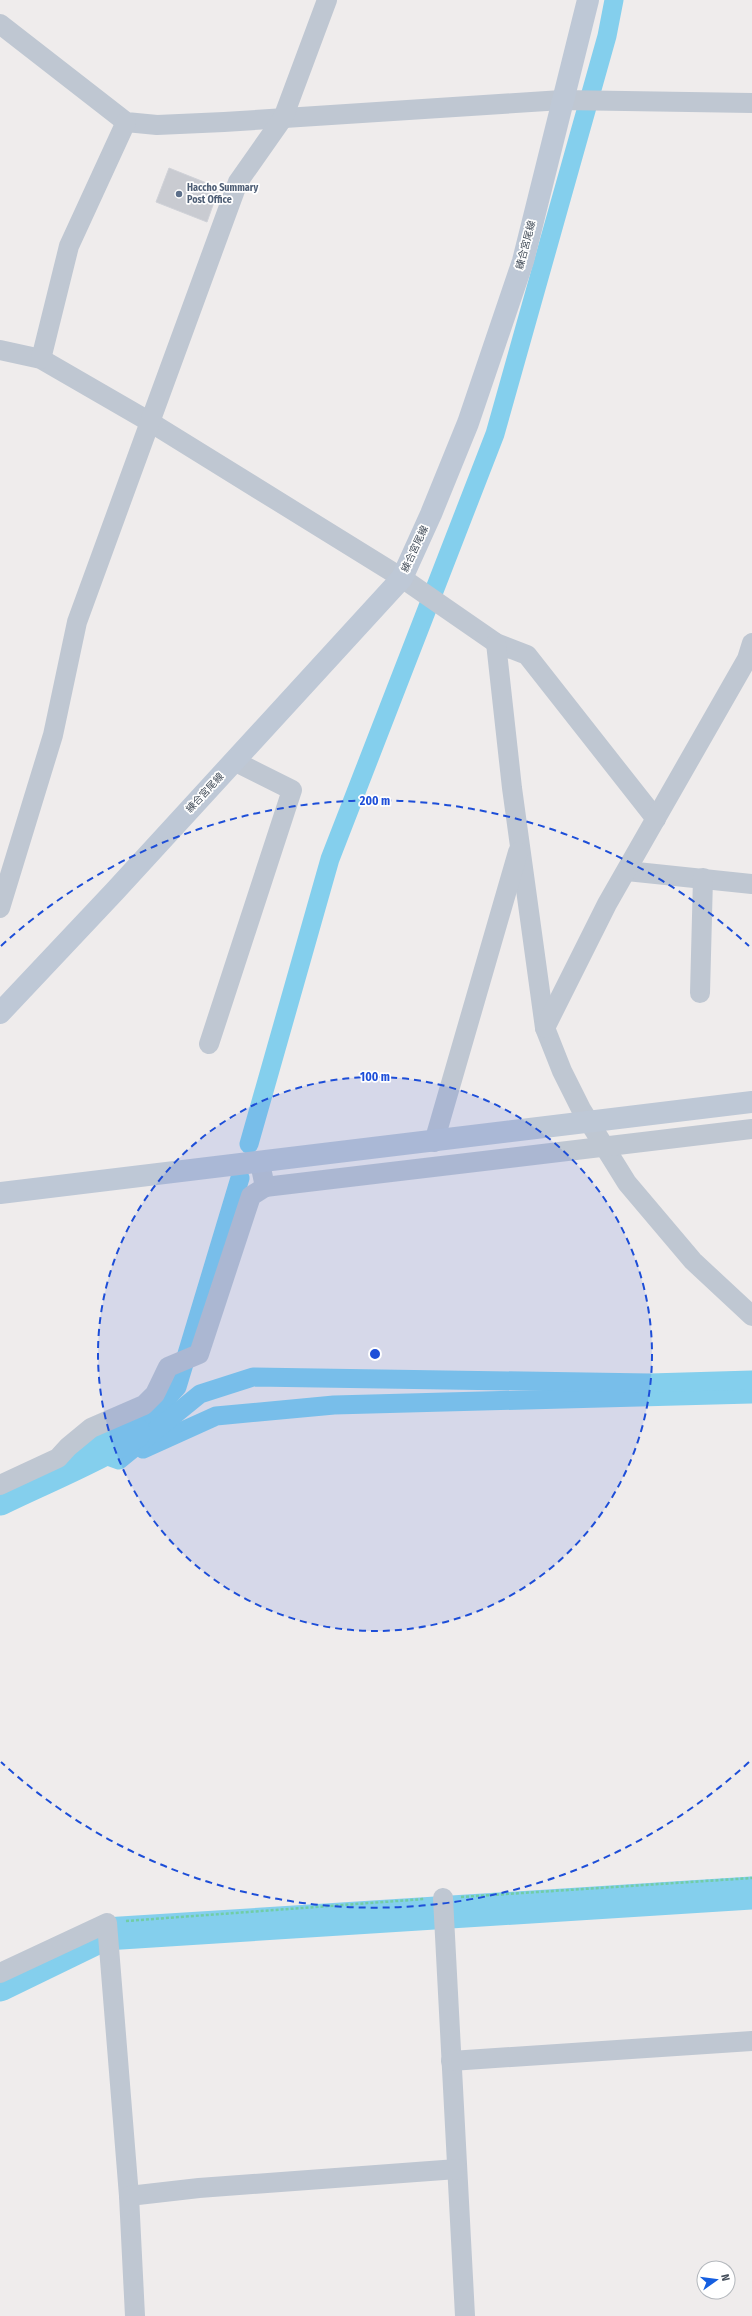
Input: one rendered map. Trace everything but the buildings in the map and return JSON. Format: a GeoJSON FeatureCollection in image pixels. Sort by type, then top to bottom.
{"type":"FeatureCollection","features":[{"type":"Feature","properties":{"kind":"main road","name":"練合宮尾線"},"geometry":{"type":"LineString","coordinates":[[0,1013],[402,578],[431,514],[468,423],[523,261],[588,0]]}},
{"type":"Feature","properties":{"kind":"main road"},"geometry":{"type":"LineString","coordinates":[[0,1193],[434,1142],[752,1102]]}},
{"type":"Feature","properties":{"kind":"street"},"geometry":{"type":"LineString","coordinates":[[0,908],[53,735],[78,622],[150,422],[238,182],[283,118],[327,0]]}},
{"type":"Feature","properties":{"kind":"street"},"geometry":{"type":"LineString","coordinates":[[0,24],[126,122],[157,125],[562,100],[752,103]]}},
{"type":"Feature","properties":{"kind":"street"},"geometry":{"type":"LineString","coordinates":[[42,359],[69,246],[126,122]]}},
{"type":"Feature","properties":{"kind":"street"},"geometry":{"type":"LineString","coordinates":[[0,350],[42,359],[150,422],[402,578],[496,643],[527,655],[656,819]]}},
{"type":"Feature","properties":{"kind":"street"},"geometry":{"type":"LineString","coordinates":[[496,643],[520,845],[545,1028],[562,1071],[590,1123],[627,1183],[693,1261],[752,1316]]}},
{"type":"Feature","properties":{"kind":"street"},"geometry":{"type":"LineString","coordinates":[[545,1028],[626,871],[747,659],[752,643]]}},
{"type":"Feature","properties":{"kind":"street"},"geometry":{"type":"LineString","coordinates":[[209,1044],[292,790],[234,761]]}},
{"type":"Feature","properties":{"kind":"street"},"geometry":{"type":"LineString","coordinates":[[434,1142],[520,845]]}},
{"type":"Feature","properties":{"kind":"street"},"geometry":{"type":"LineString","coordinates":[[626,871],[752,884]]}},
{"type":"Feature","properties":{"kind":"street"},"geometry":{"type":"LineString","coordinates":[[700,993],[703,878]]}},
{"type":"Feature","properties":{"kind":"street"},"geometry":{"type":"LineString","coordinates":[[0,1485],[58,1458],[68,1447],[91,1428],[144,1405],[155,1394],[168,1367],[200,1354],[252,1196],[265,1187],[752,1129]]}},
{"type":"Feature","properties":{"kind":"street"},"geometry":{"type":"LineString","coordinates":[[260,1163],[265,1187]]}},
{"type":"Feature","properties":{"kind":"street"},"geometry":{"type":"LineString","coordinates":[[443,1898],[465,2316]]}},
{"type":"Feature","properties":{"kind":"street"},"geometry":{"type":"LineString","coordinates":[[0,1973],[107,1923],[129,2196],[135,2316]]}},
{"type":"Feature","properties":{"kind":"street"},"geometry":{"type":"LineString","coordinates":[[451,2061],[752,2041]]}},
{"type":"Feature","properties":{"kind":"street"},"geometry":{"type":"LineString","coordinates":[[129,2196],[198,2188],[457,2169]]}},
{"type":"Feature","properties":{"kind":"waterway"},"geometry":{"type":"LineString","coordinates":[[249,1144],[330,859],[495,434],[607,36],[614,0]]}},
{"type":"Feature","properties":{"kind":"waterway"},"geometry":{"type":"LineString","coordinates":[[134,1433],[177,1387],[240,1178]]}},
{"type":"Feature","properties":{"kind":"waterway"},"geometry":{"type":"LineString","coordinates":[[100,1453],[119,1460],[200,1394],[253,1377],[650,1383],[752,1380]]}},
{"type":"Feature","properties":{"kind":"waterway"},"geometry":{"type":"LineString","coordinates":[[143,1449],[216,1416],[334,1405],[752,1394]]}},
{"type":"Feature","properties":{"kind":"waterway"},"geometry":{"type":"LineString","coordinates":[[0,1499],[85,1460],[134,1433]]}},
{"type":"Feature","properties":{"kind":"waterway"},"geometry":{"type":"LineString","coordinates":[[0,1985],[105,1934],[752,1893]]}},
{"type":"Feature","properties":{"kind":"place","name":"Haccho Summary Post Office"},"geometry":{"type":"Point","coordinates":[179,194]}}]}
